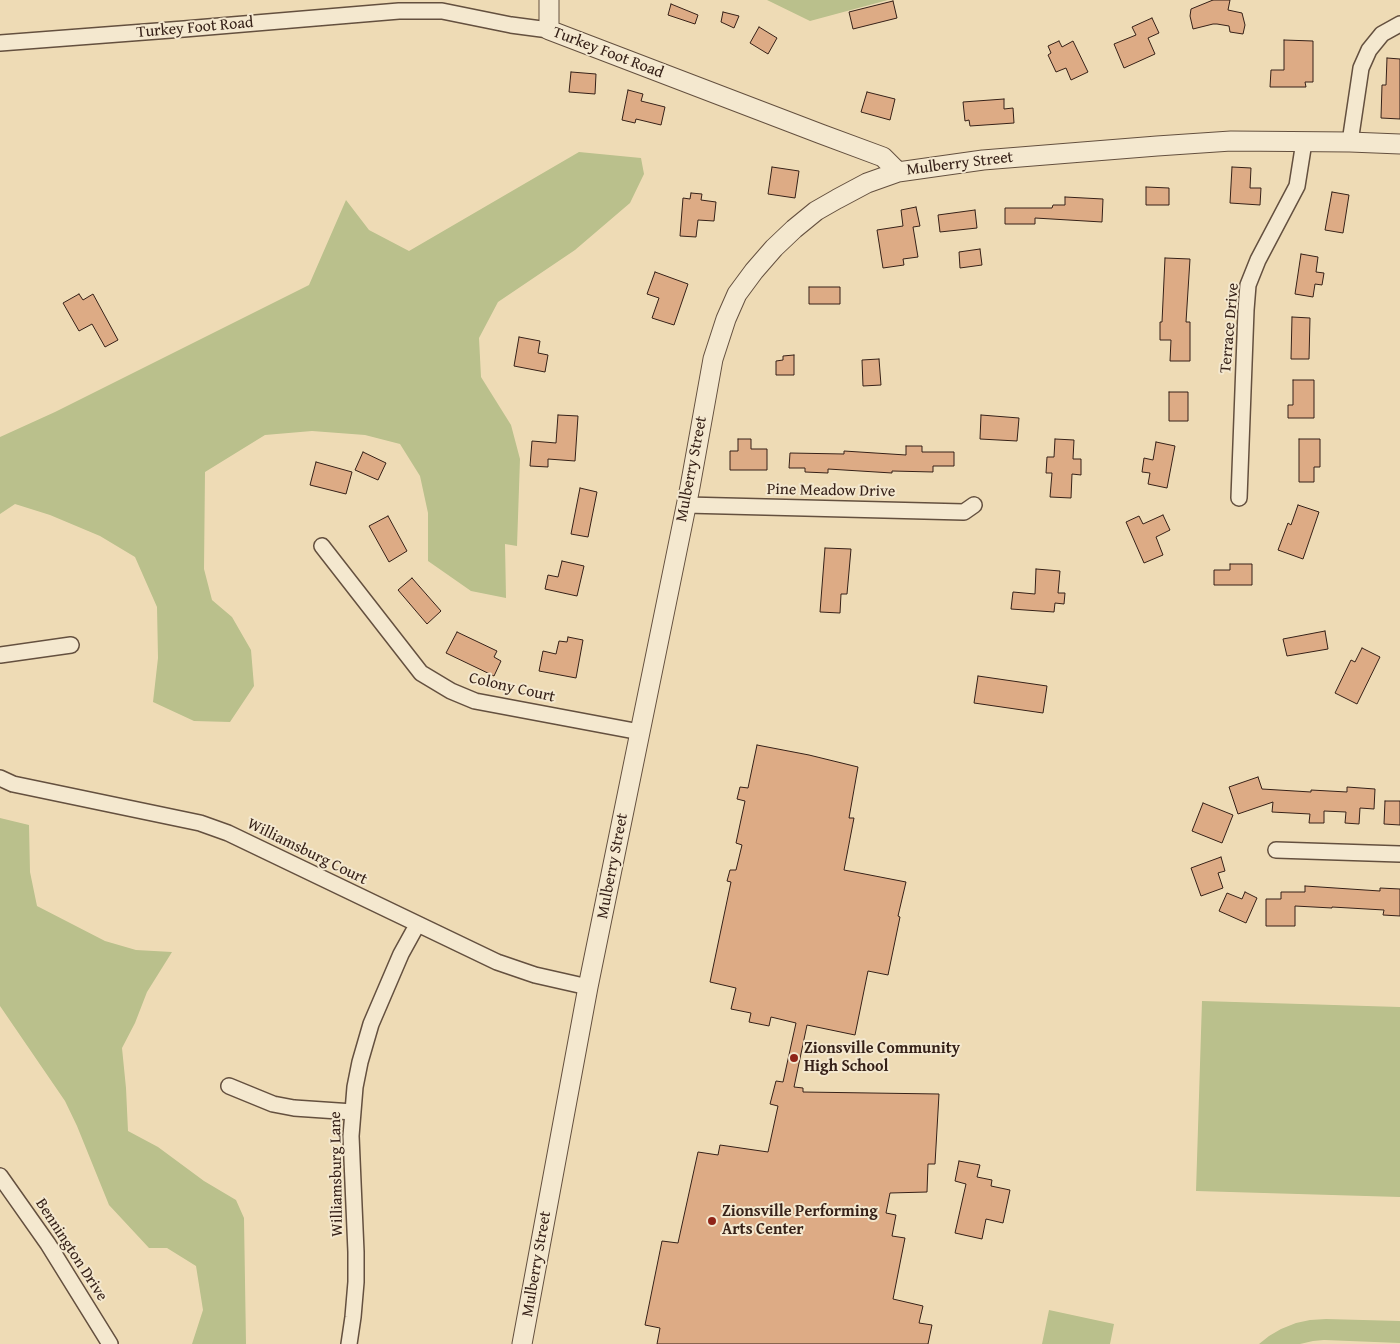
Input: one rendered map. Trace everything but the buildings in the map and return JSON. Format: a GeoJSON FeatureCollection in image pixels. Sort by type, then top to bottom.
{"type":"FeatureCollection","features":[{"type":"Feature","properties":{"kind":"street"},"geometry":{"type":"LineString","coordinates":[[549,0],[549,30]]}},
{"type":"Feature","properties":{"kind":"street","name":"Turkey Foot Road"},"geometry":{"type":"LineString","coordinates":[[0,43],[400,11],[442,11],[511,25],[549,30],[883,156],[898,172]]}},
{"type":"Feature","properties":{"kind":"street"},"geometry":{"type":"LineString","coordinates":[[1350,142],[1361,68],[1369,50],[1382,34],[1400,24]]}},
{"type":"Feature","properties":{"kind":"street","name":"Mulberry Street"},"geometry":{"type":"LineString","coordinates":[[522,1344],[588,987],[686,505],[713,359],[726,319],[737,294],[774,248],[816,211],[867,183],[898,172],[983,160],[1230,141],[1400,144]]}},
{"type":"Feature","properties":{"kind":"street","name":"Terrace Drive"},"geometry":{"type":"LineString","coordinates":[[1239,498],[1248,285],[1258,260],[1297,186],[1304,142]]}},
{"type":"Feature","properties":{"kind":"street","name":"Pine Meadow Drive"},"geometry":{"type":"LineString","coordinates":[[686,505],[964,512],[974,505]]}},
{"type":"Feature","properties":{"kind":"street","name":"Colony Court"},"geometry":{"type":"LineString","coordinates":[[322,546],[421,673],[451,691],[474,701],[640,732]]}},
{"type":"Feature","properties":{"kind":"street"},"geometry":{"type":"LineString","coordinates":[[0,655],[71,645]]}},
{"type":"Feature","properties":{"kind":"street","name":"Williamsburg Court"},"geometry":{"type":"LineString","coordinates":[[0,778],[13,784],[200,822],[228,833],[496,962],[535,975],[588,987]]}},
{"type":"Feature","properties":{"kind":"street"},"geometry":{"type":"LineString","coordinates":[[1276,850],[1400,854]]}},
{"type":"Feature","properties":{"kind":"street","name":"Williamsburg Lane"},"geometry":{"type":"LineString","coordinates":[[349,1344],[354,1317],[356,1252],[351,1136],[355,1087],[370,1024],[397,962],[417,925]]}},
{"type":"Feature","properties":{"kind":"street"},"geometry":{"type":"LineString","coordinates":[[230,1086],[273,1104],[294,1108],[353,1112]]}},
{"type":"Feature","properties":{"kind":"street","name":"Bennington Drive"},"geometry":{"type":"LineString","coordinates":[[0,1176],[48,1244],[110,1344]]}},
{"type":"Feature","properties":{"kind":"green space"},"geometry":{"type":"Polygon","coordinates":[[[767,0],[888,0],[810,21],[767,0]]]}},
{"type":"Feature","properties":{"kind":"green space"},"geometry":{"type":"Polygon","coordinates":[[[579,152],[641,158],[644,174],[630,203],[575,250],[498,302],[479,338],[481,377],[511,425],[520,459],[517,546],[505,544],[506,598],[471,591],[428,561],[428,513],[420,476],[400,444],[365,435],[312,431],[265,435],[205,472],[204,569],[212,600],[232,617],[251,650],[254,686],[230,722],[194,721],[153,702],[158,658],[157,607],[135,557],[100,536],[50,515],[15,504],[0,514],[0,437],[55,412],[309,285],[346,200],[369,230],[409,251],[579,152]]]}},
{"type":"Feature","properties":{"kind":"green space"},"geometry":{"type":"Polygon","coordinates":[[[0,818],[29,825],[30,872],[37,906],[105,941],[136,950],[172,952],[147,992],[135,1023],[122,1048],[128,1131],[158,1147],[204,1181],[236,1200],[244,1218],[246,1344],[192,1344],[203,1310],[196,1266],[167,1248],[149,1248],[109,1205],[65,1101],[0,1006],[0,818]]]}},
{"type":"Feature","properties":{"kind":"green space"},"geometry":{"type":"Polygon","coordinates":[[[1202,1001],[1400,1007],[1400,1197],[1196,1191],[1202,1001]]]}},
{"type":"Feature","properties":{"kind":"green space"},"geometry":{"type":"Polygon","coordinates":[[[1049,1310],[1114,1324],[1110,1344],[1042,1344],[1049,1310]]]}},
{"type":"Feature","properties":{"kind":"green space"},"geometry":{"type":"Polygon","coordinates":[[[1326,1319],[1400,1321],[1400,1343],[1324,1340],[1300,1344],[1259,1344],[1281,1329],[1296,1323],[1326,1319]]]}},
{"type":"Feature","properties":{"kind":"place","name":"Zionsville Community High School"},"geometry":{"type":"Point","coordinates":[794,1058]}},
{"type":"Feature","properties":{"kind":"place","name":"Zionsville Performing Arts Center"},"geometry":{"type":"Point","coordinates":[712,1221]}}]}
